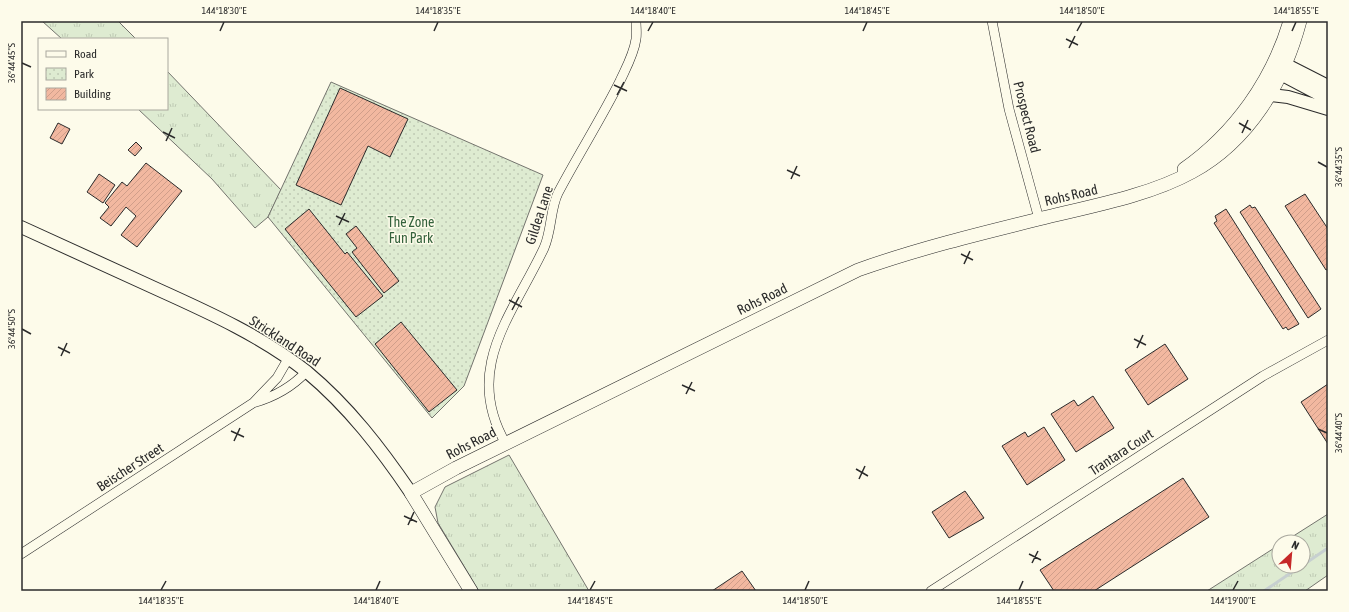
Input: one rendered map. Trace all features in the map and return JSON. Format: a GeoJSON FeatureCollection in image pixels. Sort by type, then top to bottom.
{"type":"FeatureCollection","features":[{"type":"Feature","properties":{"kind":"main road"},"geometry":{"type":"LineString","coordinates":[[1279,67],[1290,21]]}},
{"type":"Feature","properties":{"kind":"main road"},"geometry":{"type":"LineString","coordinates":[[1279,67],[1300,21]]}},
{"type":"Feature","properties":{"kind":"main road","name":"Rohs Road"},"geometry":{"type":"LineString","coordinates":[[412,493],[456,468],[858,270],[925,249],[1105,203],[1176,180],[1209,162],[1240,134],[1271,94],[1279,67]]}},
{"type":"Feature","properties":{"kind":"main road","name":"Rohs Road"},"geometry":{"type":"LineString","coordinates":[[1148,190],[1188,166],[1218,140],[1250,104],[1279,67]]}},
{"type":"Feature","properties":{"kind":"main road","name":"Strickland Road"},"geometry":{"type":"LineString","coordinates":[[412,493],[471,591]]}},
{"type":"Feature","properties":{"kind":"street","name":"Gildea Lane"},"geometry":{"type":"LineString","coordinates":[[506,444],[493,420],[489,402],[488,379],[491,357],[502,331],[547,240],[556,198],[609,103],[627,67],[636,38],[636,21]]}},
{"type":"Feature","properties":{"kind":"street","name":"Prospect Road"},"geometry":{"type":"LineString","coordinates":[[992,21],[1009,109],[1039,219]]}},
{"type":"Feature","properties":{"kind":"street"},"geometry":{"type":"LineString","coordinates":[[1279,67],[1328,86]]}},
{"type":"Feature","properties":{"kind":"street"},"geometry":{"type":"LineString","coordinates":[[1279,67],[1328,99]]}},
{"type":"Feature","properties":{"kind":"street"},"geometry":{"type":"LineString","coordinates":[[1271,94],[1288,97],[1328,109]]}},
{"type":"Feature","properties":{"kind":"street","name":"Strickland Road"},"geometry":{"type":"LineString","coordinates":[[21,227],[218,317],[288,359],[306,372],[341,404],[368,432],[412,493]]}},
{"type":"Feature","properties":{"kind":"street","name":"Trantara Court"},"geometry":{"type":"LineString","coordinates":[[931,591],[1263,376],[1328,340]]}},
{"type":"Feature","properties":{"kind":"street","name":"Beischer Street"},"geometry":{"type":"LineString","coordinates":[[21,554],[253,403],[277,378],[288,359]]}},
{"type":"Feature","properties":{"kind":"street","name":"Beischer Street"},"geometry":{"type":"LineString","coordinates":[[253,403],[270,398],[289,388],[306,372]]}},
{"type":"Feature","properties":{"kind":"green space"},"geometry":{"type":"Polygon","coordinates":[[[42,21],[118,21],[135,38],[61,38],[42,21]]]}},
{"type":"Feature","properties":{"kind":"green space"},"geometry":{"type":"Polygon","coordinates":[[[168,72],[281,190],[268,217],[255,228],[212,179],[139,110],[168,110],[168,72]]]}},
{"type":"Feature","properties":{"kind":"green space","name":"The Zone Fun Park"},"geometry":{"type":"Polygon","coordinates":[[[331,82],[543,175],[464,386],[432,418],[268,217],[331,82]]]}},
{"type":"Feature","properties":{"kind":"green space"},"geometry":{"type":"Polygon","coordinates":[[[509,455],[589,591],[479,591],[438,523],[435,507],[445,487],[509,455]]]}},
{"type":"Feature","properties":{"kind":"green space"},"geometry":{"type":"Polygon","coordinates":[[[1328,514],[1328,575],[1305,591],[1207,591],[1271,550],[1271,574],[1311,574],[1311,534],[1297,534],[1328,514]]]}},
{"type":"Feature","properties":{"kind":"building"},"geometry":{"type":"Polygon","coordinates":[[[340,88],[408,119],[390,157],[368,146],[341,205],[296,185],[340,88]]]}},
{"type":"Feature","properties":{"kind":"building"},"geometry":{"type":"Polygon","coordinates":[[[58,123],[70,129],[62,144],[50,138],[58,123]]]}},
{"type":"Feature","properties":{"kind":"building"},"geometry":{"type":"Polygon","coordinates":[[[136,142],[142,148],[135,156],[128,150],[136,142]]]}},
{"type":"Feature","properties":{"kind":"building"},"geometry":{"type":"Polygon","coordinates":[[[146,163],[182,191],[137,247],[121,235],[136,216],[126,207],[111,226],[100,218],[109,207],[105,203],[122,182],[127,186],[146,163]]]}},
{"type":"Feature","properties":{"kind":"building"},"geometry":{"type":"Polygon","coordinates":[[[99,174],[115,185],[103,203],[87,192],[99,174]]]}},
{"type":"Feature","properties":{"kind":"building"},"geometry":{"type":"Polygon","coordinates":[[[1305,194],[1328,229],[1328,269],[1326,270],[1285,206],[1305,194]]]}},
{"type":"Feature","properties":{"kind":"building"},"geometry":{"type":"Polygon","coordinates":[[[1250,205],[1252,208],[1255,207],[1321,309],[1308,318],[1240,212],[1250,205]]]}},
{"type":"Feature","properties":{"kind":"building"},"geometry":{"type":"Polygon","coordinates":[[[309,209],[345,254],[347,252],[383,296],[356,317],[285,229],[309,209]]]}},
{"type":"Feature","properties":{"kind":"building"},"geometry":{"type":"Polygon","coordinates":[[[1226,209],[1299,324],[1288,330],[1286,327],[1283,329],[1214,223],[1217,221],[1215,216],[1226,209]]]}},
{"type":"Feature","properties":{"kind":"building"},"geometry":{"type":"Polygon","coordinates":[[[356,226],[399,281],[384,293],[352,252],[357,248],[346,234],[356,226]]]}},
{"type":"Feature","properties":{"kind":"building"},"geometry":{"type":"Polygon","coordinates":[[[401,322],[457,390],[429,412],[375,344],[401,322]]]}},
{"type":"Feature","properties":{"kind":"building"},"geometry":{"type":"Polygon","coordinates":[[[1165,344],[1188,379],[1148,405],[1125,370],[1165,344]]]}},
{"type":"Feature","properties":{"kind":"building"},"geometry":{"type":"Polygon","coordinates":[[[1328,384],[1328,444],[1301,402],[1328,384]]]}},
{"type":"Feature","properties":{"kind":"building"},"geometry":{"type":"Polygon","coordinates":[[[1093,396],[1114,428],[1076,452],[1051,414],[1074,400],[1078,406],[1093,396]]]}},
{"type":"Feature","properties":{"kind":"building"},"geometry":{"type":"Polygon","coordinates":[[[1044,427],[1065,460],[1027,485],[1002,446],[1025,432],[1028,437],[1044,427]]]}},
{"type":"Feature","properties":{"kind":"building"},"geometry":{"type":"Polygon","coordinates":[[[1183,478],[1209,517],[1094,591],[1054,591],[1040,570],[1183,478]]]}},
{"type":"Feature","properties":{"kind":"building"},"geometry":{"type":"Polygon","coordinates":[[[965,491],[984,518],[949,538],[932,512],[965,491]]]}},
{"type":"Feature","properties":{"kind":"building"},"geometry":{"type":"Polygon","coordinates":[[[742,571],[756,591],[712,591],[742,571]]]}},
{"type":"Feature","properties":{"kind":"waterway"},"geometry":{"type":"LineString","coordinates":[[1311,560],[1328,548]]}},
{"type":"Feature","properties":{"kind":"waterway"},"geometry":{"type":"LineString","coordinates":[[1264,591],[1289,574]]}}]}
